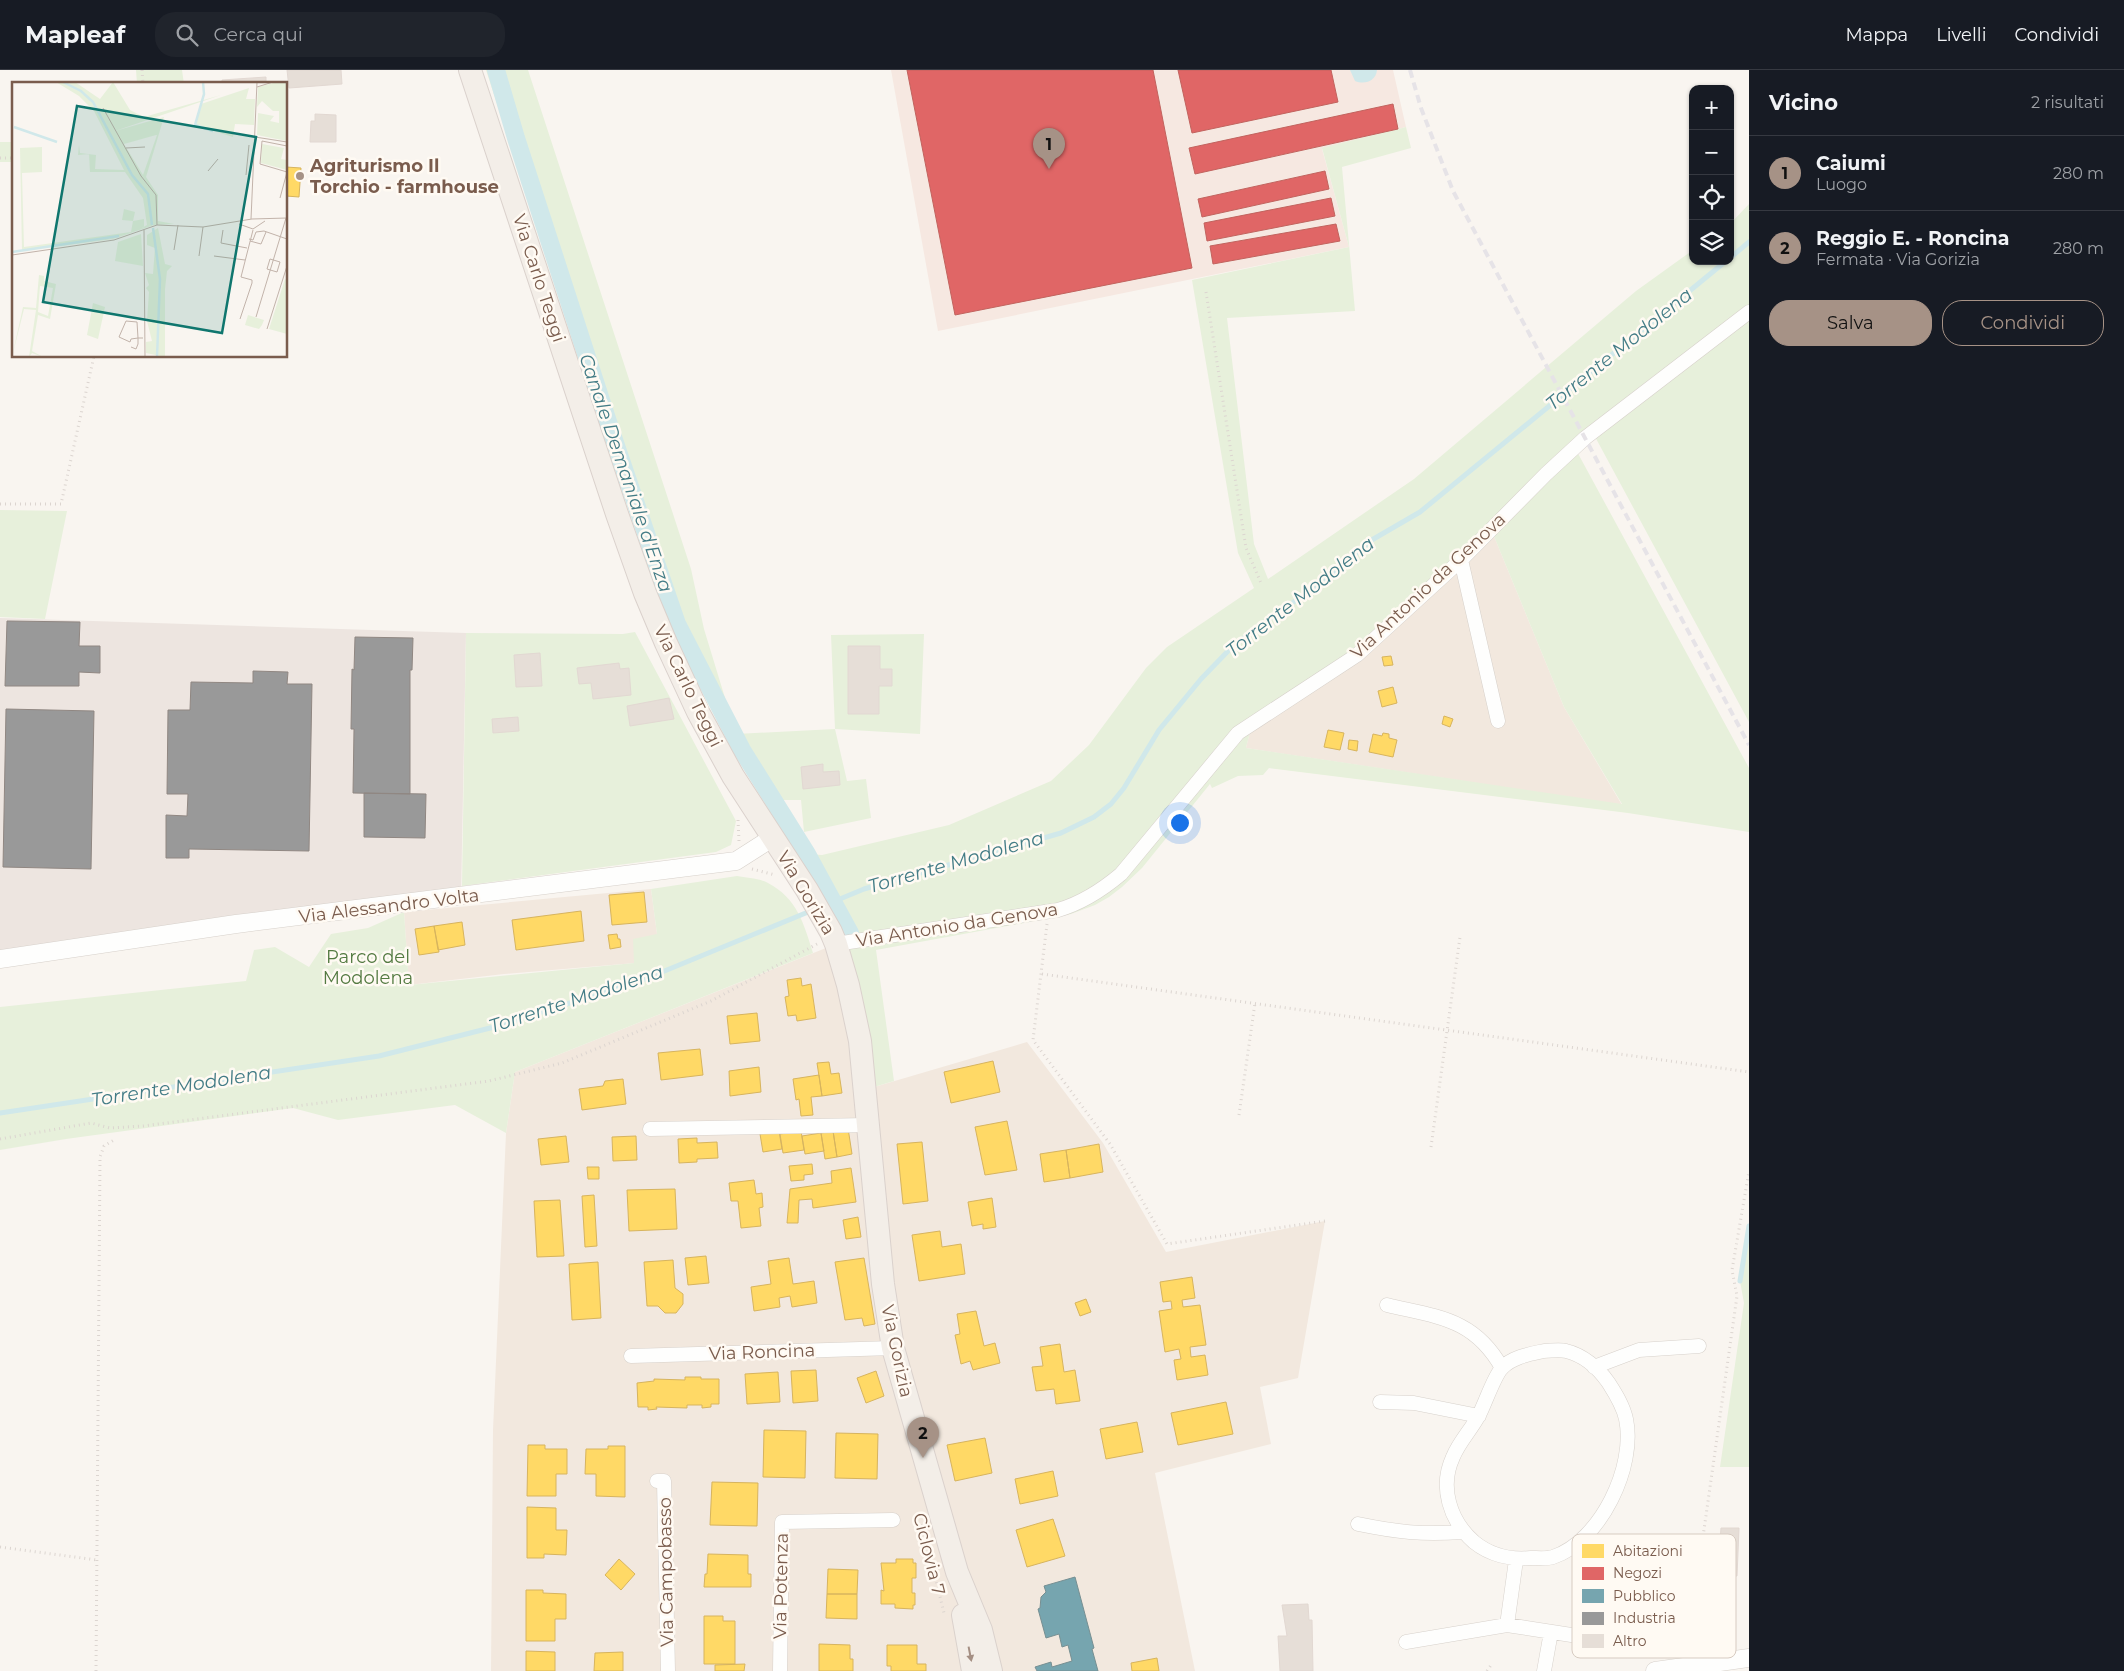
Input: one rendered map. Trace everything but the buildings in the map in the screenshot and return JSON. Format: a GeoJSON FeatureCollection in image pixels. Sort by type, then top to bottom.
{"type":"FeatureCollection","features":[{"type":"Feature","properties":{"kind":"main road","name":"Via Carlo Teggi"},"geometry":{"type":"LineString","coordinates":[[470,70],[645,593],[698,712],[733,776],[772,838]]}},
{"type":"Feature","properties":{"kind":"main road","name":"Via Gorizia"},"geometry":{"type":"LineString","coordinates":[[772,838],[807,890],[830,939],[848,986],[860,1041],[883,1284],[893,1348],[956,1572]]}},
{"type":"Feature","properties":{"kind":"main road"},"geometry":{"type":"LineString","coordinates":[[956,1572],[973,1671]]}},
{"type":"Feature","properties":{"kind":"main road"},"geometry":{"type":"LineString","coordinates":[[956,1572],[981,1630],[991,1671]]}},
{"type":"Feature","properties":{"kind":"street","name":"Via Antonio da Genova"},"geometry":{"type":"LineString","coordinates":[[830,939],[1058,910],[1098,892],[1121,874],[1238,733],[1357,655],[1461,560],[1546,474],[1586,438],[1749,312]]}},
{"type":"Feature","properties":{"kind":"street"},"geometry":{"type":"LineString","coordinates":[[1461,560],[1498,721]]}},
{"type":"Feature","properties":{"kind":"street","name":"Via Alessandro Volta"},"geometry":{"type":"LineString","coordinates":[[0,959],[236,924],[736,861],[772,838]]}},
{"type":"Feature","properties":{"kind":"street"},"geometry":{"type":"LineString","coordinates":[[650,1129],[867,1125]]}},
{"type":"Feature","properties":{"kind":"street"},"geometry":{"type":"LineString","coordinates":[[1387,1305],[1451,1320],[1474,1334],[1492,1350],[1502,1368]]}},
{"type":"Feature","properties":{"kind":"street"},"geometry":{"type":"LineString","coordinates":[[1594,1367],[1639,1350],[1699,1346]]}},
{"type":"Feature","properties":{"kind":"street","name":"Via Roncina"},"geometry":{"type":"LineString","coordinates":[[631,1356],[893,1348]]}},
{"type":"Feature","properties":{"kind":"street"},"geometry":{"type":"LineString","coordinates":[[1572,1546],[1553,1557],[1516,1560],[1483,1549],[1462,1532],[1451,1512],[1447,1485],[1448,1471],[1453,1456],[1479,1416],[1502,1368],[1520,1357],[1544,1351],[1565,1351],[1582,1357],[1602,1372],[1619,1400],[1626,1418],[1628,1436],[1623,1469],[1612,1496],[1594,1526],[1586,1534]]}},
{"type":"Feature","properties":{"kind":"street"},"geometry":{"type":"LineString","coordinates":[[1380,1402],[1414,1403],[1479,1416]]}},
{"type":"Feature","properties":{"kind":"street","name":"Via Campobasso"},"geometry":{"type":"LineString","coordinates":[[657,1481],[664,1480],[668,1671]]}},
{"type":"Feature","properties":{"kind":"street","name":"Via Potenza"},"geometry":{"type":"LineString","coordinates":[[780,1671],[782,1522],[893,1520]]}},
{"type":"Feature","properties":{"kind":"street"},"geometry":{"type":"LineString","coordinates":[[1358,1524],[1407,1534],[1462,1532]]}},
{"type":"Feature","properties":{"kind":"street"},"geometry":{"type":"LineString","coordinates":[[1507,1625],[1516,1560]]}},
{"type":"Feature","properties":{"kind":"street"},"geometry":{"type":"LineString","coordinates":[[1406,1642],[1507,1625],[1572,1635]]}},
{"type":"Feature","properties":{"kind":"street"},"geometry":{"type":"LineString","coordinates":[[1544,1671],[1551,1632]]}},
{"type":"Feature","properties":{"kind":"street"},"geometry":{"type":"LineString","coordinates":[[1655,1671],[1749,1658]]}},
{"type":"Feature","properties":{"kind":"path"},"geometry":{"type":"LineString","coordinates":[[1206,292],[1246,548],[1261,583]]}},
{"type":"Feature","properties":{"kind":"path"},"geometry":{"type":"LineString","coordinates":[[0,504],[62,504],[94,358]]}},
{"type":"Feature","properties":{"kind":"path"},"geometry":{"type":"LineString","coordinates":[[744,855],[753,870],[774,874],[780,880]]}},
{"type":"Feature","properties":{"kind":"path"},"geometry":{"type":"LineString","coordinates":[[1046,919],[1048,926],[1033,1040],[1110,1144],[1166,1244],[1326,1221]]}},
{"type":"Feature","properties":{"kind":"path"},"geometry":{"type":"LineString","coordinates":[[1431,1146],[1460,937]]}},
{"type":"Feature","properties":{"kind":"path"},"geometry":{"type":"LineString","coordinates":[[0,1140],[91,1123],[110,1128],[143,1126],[489,1081],[530,1072],[562,1063],[711,1001],[830,939]]}},
{"type":"Feature","properties":{"kind":"path"},"geometry":{"type":"LineString","coordinates":[[1042,974],[1749,1072]]}},
{"type":"Feature","properties":{"kind":"path"},"geometry":{"type":"LineString","coordinates":[[1239,1116],[1255,1003]]}},
{"type":"Feature","properties":{"kind":"path"},"geometry":{"type":"LineString","coordinates":[[96,1671],[100,1157],[104,1146],[114,1140]]}},
{"type":"Feature","properties":{"kind":"path"},"geometry":{"type":"LineString","coordinates":[[1704,1534],[1737,1296],[1732,1270],[1749,1171]]}},
{"type":"Feature","properties":{"kind":"path","name":"Ciclovia 7"},"geometry":{"type":"LineString","coordinates":[[921,1521],[946,1620]]}},
{"type":"Feature","properties":{"kind":"path"},"geometry":{"type":"LineString","coordinates":[[0,1547],[97,1560]]}},
{"type":"Feature","properties":{"kind":"path"},"geometry":{"type":"LineString","coordinates":[[1685,1667],[1686,1658]]}},
{"type":"Feature","properties":{"kind":"path"},"geometry":{"type":"LineString","coordinates":[[1488,1671],[1491,1665]]}},
{"type":"Feature","properties":{"kind":"shaded area"},"geometry":{"type":"Polygon","coordinates":[[[891,70],[1393,70],[1406,127],[1322,149],[1349,247],[938,331],[891,70]]]}},
{"type":"Feature","properties":{"kind":"shaded area"},"geometry":{"type":"Polygon","coordinates":[[[1491,529],[1564,707],[1622,805],[1246,748],[1252,724],[1491,529]]]}},
{"type":"Feature","properties":{"kind":"shaded area"},"geometry":{"type":"Polygon","coordinates":[[[0,618],[466,633],[461,897],[0,961],[0,618]]]}},
{"type":"Feature","properties":{"kind":"shaded area"},"geometry":{"type":"Polygon","coordinates":[[[651,889],[657,934],[635,963],[504,974],[409,985],[404,912],[651,889]]]}},
{"type":"Feature","properties":{"kind":"shaded area"},"geometry":{"type":"Polygon","coordinates":[[[836,944],[864,1090],[1027,1042],[1103,1143],[1166,1252],[1325,1221],[1298,1378],[1260,1387],[1271,1444],[1155,1473],[1195,1671],[491,1671],[493,1430],[506,1133],[515,1072],[836,944]]]}},
{"type":"Feature","properties":{"kind":"green space"},"geometry":{"type":"Polygon","coordinates":[[[136,70],[182,70],[184,82],[137,82],[136,70]]]}},
{"type":"Feature","properties":{"kind":"green space"},"geometry":{"type":"Polygon","coordinates":[[[486,70],[528,70],[691,569],[704,629],[736,734],[835,729],[847,781],[866,779],[871,818],[804,832],[801,800],[775,800],[807,854],[822,855],[949,825],[1051,781],[1089,745],[1146,668],[1167,647],[1254,588],[1238,553],[1192,280],[1349,247],[1322,148],[1406,127],[1411,148],[1342,167],[1355,311],[1227,318],[1254,544],[1268,579],[1414,479],[1636,291],[1689,253],[1689,265],[1734,265],[1734,220],[1749,204],[1749,722],[1593,433],[1575,448],[1749,768],[1749,832],[1628,813],[1269,768],[1263,775],[1238,776],[1212,788],[1210,784],[1142,868],[1122,887],[1095,905],[1071,914],[876,950],[894,1081],[874,1087],[800,860],[653,581],[486,70]],[[1491,529],[1357,655],[1252,724],[1246,748],[1622,804],[1564,707],[1491,529]]]}},
{"type":"Feature","properties":{"kind":"green space"},"geometry":{"type":"Polygon","coordinates":[[[0,142],[12,142],[12,162],[0,162],[0,142]]]}},
{"type":"Feature","properties":{"kind":"green space"},"geometry":{"type":"Polygon","coordinates":[[[0,510],[67,511],[45,619],[0,617],[0,510]]]}},
{"type":"Feature","properties":{"kind":"green space"},"geometry":{"type":"Polygon","coordinates":[[[635,632],[736,821],[731,845],[716,852],[462,886],[466,633],[623,634],[635,632]]]}},
{"type":"Feature","properties":{"kind":"green space"},"geometry":{"type":"Polygon","coordinates":[[[924,634],[920,734],[835,729],[831,635],[924,634]]]}},
{"type":"Feature","properties":{"kind":"green space","name":"Parco del Modolena"},"geometry":{"type":"Polygon","coordinates":[[[737,876],[764,881],[786,896],[798,913],[813,953],[515,1072],[506,1133],[455,1105],[338,1120],[293,1108],[66,1139],[0,1150],[0,1007],[246,981],[254,950],[275,947],[309,967],[331,934],[368,928],[404,912],[409,985],[634,963],[633,939],[657,934],[651,889],[737,876]]]}},
{"type":"Feature","properties":{"kind":"green space"},"geometry":{"type":"Polygon","coordinates":[[[1749,1226],[1749,1467],[1720,1467],[1744,1303],[1740,1281],[1749,1226]]]}},
{"type":"Feature","properties":{"kind":"water"},"geometry":{"type":"Polygon","coordinates":[[[1350,70],[1377,70],[1375,77],[1363,83],[1355,81],[1350,70]]]}},
{"type":"Feature","properties":{"kind":"waterway","name":"Canale Demaniale d'Enza"},"geometry":{"type":"LineString","coordinates":[[496,70],[516,138],[611,431],[677,624],[742,750],[807,854],[850,933]]}},
{"type":"Feature","properties":{"kind":"waterway","name":"Torrente Modolena"},"geometry":{"type":"LineString","coordinates":[[1734,255],[1749,242]]}},
{"type":"Feature","properties":{"kind":"waterway","name":"Torrente Modolena"},"geometry":{"type":"LineString","coordinates":[[823,906],[864,889],[1061,833],[1094,817],[1111,804],[1124,788],[1159,730],[1201,679],[1231,648],[1328,578],[1370,541],[1420,512],[1721,265]]}},
{"type":"Feature","properties":{"kind":"waterway","name":"Torrente Modolena"},"geometry":{"type":"LineString","coordinates":[[0,1113],[379,1056],[498,1026],[645,979],[813,910]]}},
{"type":"Feature","properties":{"kind":"waterway"},"geometry":{"type":"LineString","coordinates":[[1740,1281],[1749,1226]]}},
{"type":"Feature","properties":{"kind":"railway"},"geometry":{"type":"LineString","coordinates":[[1410,70],[1421,108],[1453,191],[1749,745]]}},
{"type":"Feature","properties":{"kind":"place","name":"Caiumi"},"geometry":{"type":"Point","coordinates":[1049,169]}},
{"type":"Feature","properties":{"kind":"place","name":"Agriturismo Il Torchio - farmhouse"},"geometry":{"type":"Point","coordinates":[300,176]}},
{"type":"Feature","properties":{"kind":"place","name":"Reggio E. - Roncina"},"geometry":{"type":"Point","coordinates":[923,1458]}}]}
